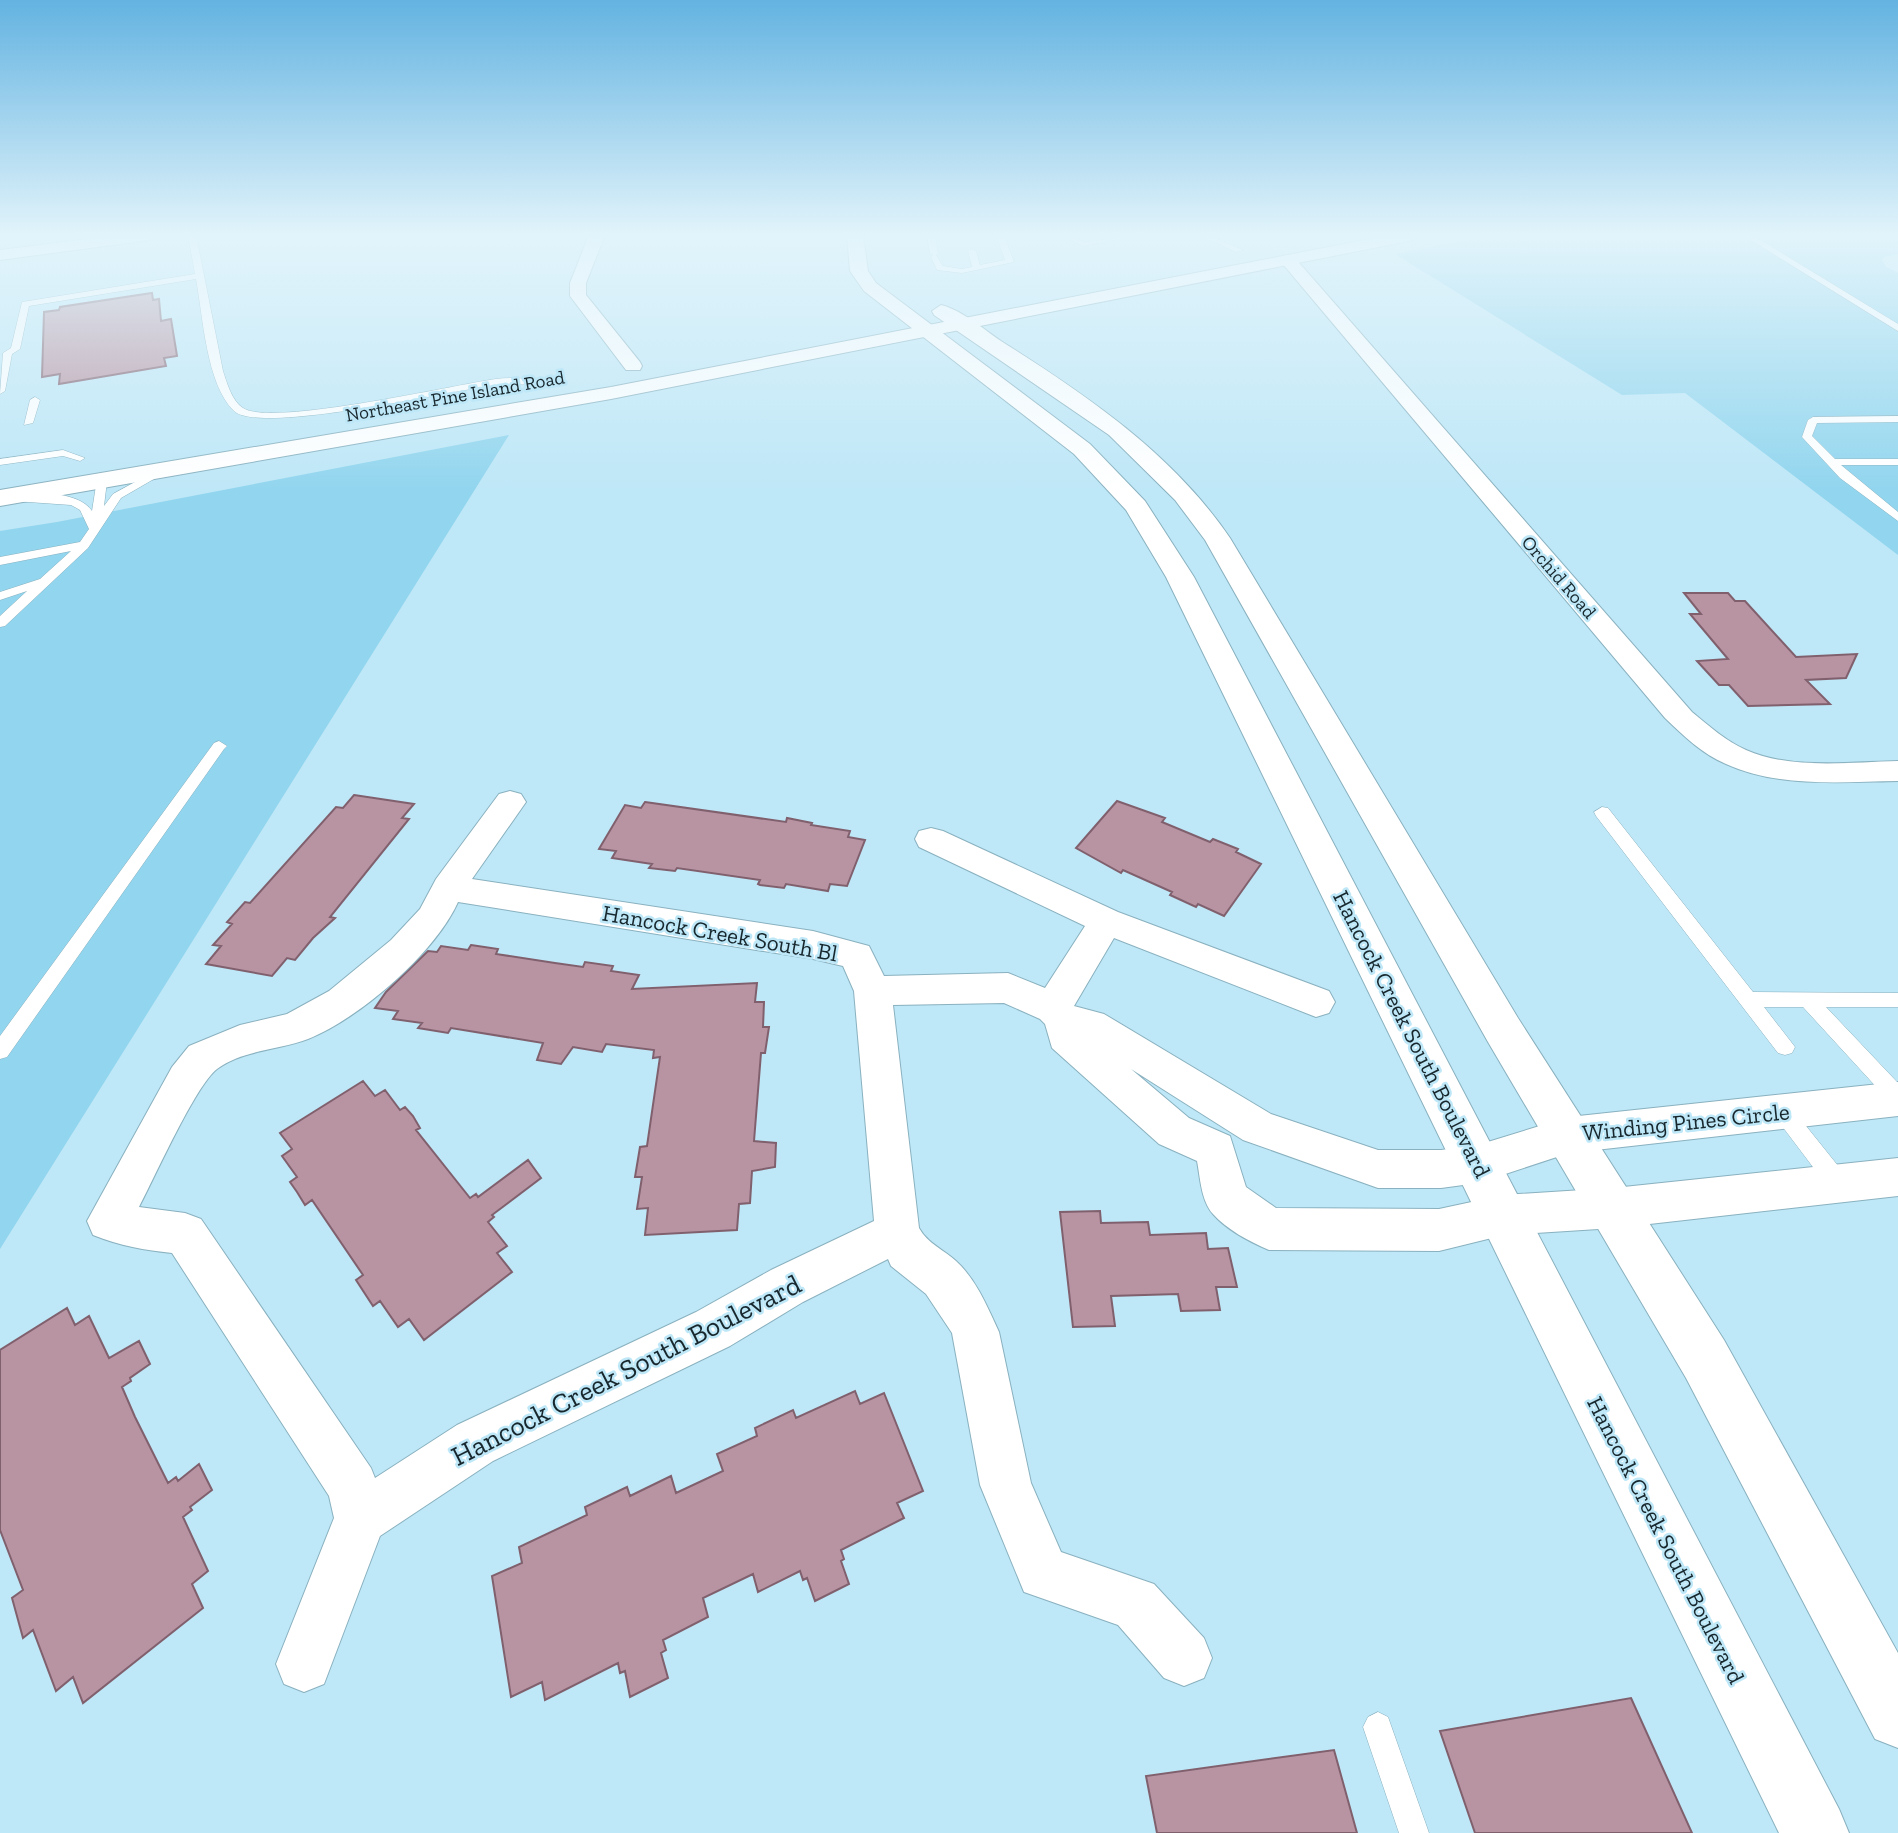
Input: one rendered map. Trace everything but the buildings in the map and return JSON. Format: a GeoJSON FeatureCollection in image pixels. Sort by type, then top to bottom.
{"type":"FeatureCollection","features":[{"type":"Feature","properties":{"kind":"main road","name":"Northeast Pine Island Road"},"geometry":{"type":"LineString","coordinates":[[831,329],[897,321]]}},
{"type":"Feature","properties":{"kind":"main road","name":"Northeast Pine Island Road"},"geometry":{"type":"LineString","coordinates":[[2,498],[584,398],[913,321]]}},
{"type":"Feature","properties":{"kind":"main road","name":"Hancock Creek South Boulevard"},"geometry":{"type":"LineString","coordinates":[[937,321],[1082,449],[1136,506],[1180,577],[1815,1833]]}},
{"type":"Feature","properties":{"kind":"main road"},"geometry":{"type":"LineString","coordinates":[[939,321],[1117,430],[1184,495],[1217,538],[1503,1030],[1704,1359],[1898,1716]]}},
{"type":"Feature","properties":{"kind":"main road"},"geometry":{"type":"LineString","coordinates":[[606,370],[659,361]]}},
{"type":"Feature","properties":{"kind":"main road"},"geometry":{"type":"LineString","coordinates":[[101,481],[148,459],[457,406],[546,381]]}},
{"type":"Feature","properties":{"kind":"main road","name":"Northeast Pine Island Road"},"geometry":{"type":"LineString","coordinates":[[242,432],[546,381]]}},
{"type":"Feature","properties":{"kind":"main road"},"geometry":{"type":"LineString","coordinates":[[0,471],[107,454]]}},
{"type":"Feature","properties":{"kind":"street"},"geometry":{"type":"LineString","coordinates":[[597,321],[633,366]]}},
{"type":"Feature","properties":{"kind":"street","name":"Orchid Road"},"geometry":{"type":"LineString","coordinates":[[1340,321],[1675,712],[1699,734],[1738,758],[1782,769],[1898,771]]}},
{"type":"Feature","properties":{"kind":"street"},"geometry":{"type":"LineString","coordinates":[[304,1664],[360,1518],[353,1486],[185,1234],[130,1227],[109,1221],[186,1079],[203,1058],[240,1041],[296,1027],[342,1002],[404,950],[433,916],[447,888],[510,802]]}},
{"type":"Feature","properties":{"kind":"street"},"geometry":{"type":"LineString","coordinates":[[931,839],[1106,921],[1316,1002]]}},
{"type":"Feature","properties":{"kind":"street","name":"Hancock Creek South Bl"},"geometry":{"type":"LineString","coordinates":[[447,888],[813,945],[856,956],[873,990]]}},
{"type":"Feature","properties":{"kind":"street"},"geometry":{"type":"LineString","coordinates":[[1058,1013],[1106,921]]}},
{"type":"Feature","properties":{"kind":"street"},"geometry":{"type":"LineString","coordinates":[[1184,1658],[1135,1603],[1042,1573],[1006,1485],[975,1332],[967,1314],[942,1278],[906,1251],[897,1232],[873,990],[1007,988],[1058,1013],[1066,1037],[1131,1070],[1174,1131],[1258,1127],[1378,1169],[1441,1169],[1478,1164]]}},
{"type":"Feature","properties":{"kind":"street","name":"Winding Pines Circle"},"geometry":{"type":"LineString","coordinates":[[1478,1164],[1569,1135],[1891,1103]]}},
{"type":"Feature","properties":{"kind":"street"},"geometry":{"type":"LineString","coordinates":[[1223,1130],[1227,1199],[1269,1230],[1439,1230],[1504,1215],[1614,1208],[1898,1177]]}},
{"type":"Feature","properties":{"kind":"street","name":"Hancock Creek South Boulevard"},"geometry":{"type":"LineString","coordinates":[[360,1518],[475,1443],[713,1329],[787,1286],[897,1232]]}},
{"type":"Feature","properties":{"kind":"lane"},"geometry":{"type":"LineString","coordinates":[[0,391],[8,353],[15,349],[21,321]]}},
{"type":"Feature","properties":{"kind":"lane"},"geometry":{"type":"LineString","coordinates":[[208,321],[224,389],[239,410],[257,415],[297,415],[500,381],[546,381]]}},
{"type":"Feature","properties":{"kind":"lane"},"geometry":{"type":"LineString","coordinates":[[28,423],[35,400]]}},
{"type":"Feature","properties":{"kind":"lane"},"geometry":{"type":"LineString","coordinates":[[1898,419],[1814,420],[1807,437],[1844,476],[1898,518]]}},
{"type":"Feature","properties":{"kind":"lane"},"geometry":{"type":"LineString","coordinates":[[0,462],[63,453],[80,458]]}},
{"type":"Feature","properties":{"kind":"lane"},"geometry":{"type":"LineString","coordinates":[[1832,462],[1898,462]]}},
{"type":"Feature","properties":{"kind":"lane"},"geometry":{"type":"LineString","coordinates":[[0,623],[84,545],[117,496],[164,471]]}},
{"type":"Feature","properties":{"kind":"lane"},"geometry":{"type":"LineString","coordinates":[[96,529],[101,481]]}},
{"type":"Feature","properties":{"kind":"lane"},"geometry":{"type":"LineString","coordinates":[[2,498],[59,500],[81,505],[86,509],[88,522],[96,529]]}},
{"type":"Feature","properties":{"kind":"lane"},"geometry":{"type":"LineString","coordinates":[[1885,508],[1898,507]]}},
{"type":"Feature","properties":{"kind":"lane"},"geometry":{"type":"LineString","coordinates":[[0,561],[84,545]]}},
{"type":"Feature","properties":{"kind":"lane"},"geometry":{"type":"LineString","coordinates":[[0,596],[45,581]]}},
{"type":"Feature","properties":{"kind":"lane"},"geometry":{"type":"LineString","coordinates":[[0,1051],[219,746]]}},
{"type":"Feature","properties":{"kind":"lane"},"geometry":{"type":"LineString","coordinates":[[1602,811],[1785,1047]]}},
{"type":"Feature","properties":{"kind":"lane"},"geometry":{"type":"LineString","coordinates":[[1748,999],[1898,1000]]}},
{"type":"Feature","properties":{"kind":"lane"},"geometry":{"type":"LineString","coordinates":[[1807,999],[1891,1103]]}},
{"type":"Feature","properties":{"kind":"lane"},"geometry":{"type":"LineString","coordinates":[[1783,1112],[1839,1184]]}},
{"type":"Feature","properties":{"kind":"lane"},"geometry":{"type":"LineString","coordinates":[[1378,1727],[1414,1833]]}},
{"type":"Feature","properties":{"kind":"shaded area"},"geometry":{"type":"Polygon","coordinates":[[[1502,321],[1898,321],[1898,555],[1685,393],[1622,395],[1502,321]]]}},
{"type":"Feature","properties":{"kind":"shaded area"},"geometry":{"type":"Polygon","coordinates":[[[509,435],[0,1249],[0,531],[509,435]]]}}]}
